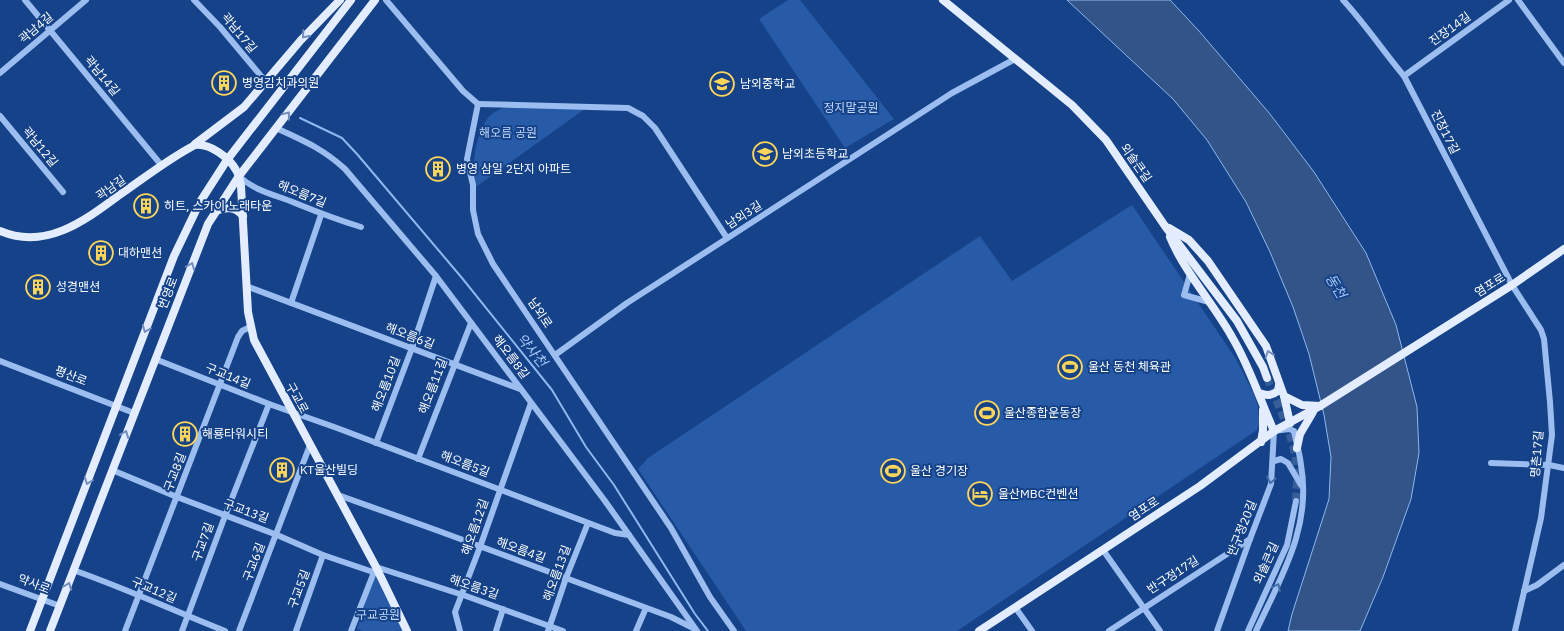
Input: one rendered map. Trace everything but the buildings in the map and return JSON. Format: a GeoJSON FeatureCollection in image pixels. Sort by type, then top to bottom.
{"type":"FeatureCollection","features":[{"type":"Feature","properties":{"kind":"main road","name":"곽남길"},"geometry":{"type":"LineString","coordinates":[[0,231],[20,237],[32,238],[56,233],[89,218],[190,148],[244,107],[300,40],[340,0]]}},
{"type":"Feature","properties":{"kind":"main road","name":"번영로"},"geometry":{"type":"LineString","coordinates":[[30,631],[183,235],[200,202],[227,160],[351,0]]}},
{"type":"Feature","properties":{"kind":"main road","name":"번영로"},"geometry":{"type":"LineString","coordinates":[[50,631],[200,242],[214,212],[239,176],[375,0]]}},
{"type":"Feature","properties":{"kind":"main road","name":"외솔큰길"},"geometry":{"type":"LineString","coordinates":[[943,0],[1072,105],[1106,140],[1165,226],[1237,321],[1263,367],[1267,378]]}},
{"type":"Feature","properties":{"kind":"main road"},"geometry":{"type":"LineString","coordinates":[[190,148],[200,145],[206,146],[232,164],[239,176]]}},
{"type":"Feature","properties":{"kind":"main road","name":"구교로"},"geometry":{"type":"LineString","coordinates":[[239,176],[246,286],[250,327],[254,340],[338,495],[407,631]]}},
{"type":"Feature","properties":{"kind":"main road"},"geometry":{"type":"LineString","coordinates":[[214,212],[224,208],[232,208],[239,211],[243,216]]}},
{"type":"Feature","properties":{"kind":"main road"},"geometry":{"type":"LineString","coordinates":[[1165,226],[1176,251],[1233,338],[1274,431]]}},
{"type":"Feature","properties":{"kind":"main road"},"geometry":{"type":"LineString","coordinates":[[1165,226],[1189,240],[1208,261],[1266,346],[1284,396],[1290,423]]}},
{"type":"Feature","properties":{"kind":"main road","name":"염포로"},"geometry":{"type":"LineString","coordinates":[[979,631],[1200,486],[1274,431],[1318,408],[1564,249]]}},
{"type":"Feature","properties":{"kind":"main road"},"geometry":{"type":"LineString","coordinates":[[1259,394],[1274,395],[1280,385]]}},
{"type":"Feature","properties":{"kind":"main road"},"geometry":{"type":"LineString","coordinates":[[1284,396],[1302,405],[1318,408],[1300,434],[1297,448]]}},
{"type":"Feature","properties":{"kind":"main road"},"geometry":{"type":"LineString","coordinates":[[1261,442],[1263,430],[1262,405]]}},
{"type":"Feature","properties":{"kind":"street","name":"곽남14길"},"geometry":{"type":"LineString","coordinates":[[26,0],[162,166]]}},
{"type":"Feature","properties":{"kind":"street","name":"곽남4길"},"geometry":{"type":"LineString","coordinates":[[0,73],[86,0]]}},
{"type":"Feature","properties":{"kind":"street","name":"곽남17길"},"geometry":{"type":"LineString","coordinates":[[194,0],[220,27],[266,82]]}},
{"type":"Feature","properties":{"kind":"street"},"geometry":{"type":"LineString","coordinates":[[386,0],[462,91],[478,104]]}},
{"type":"Feature","properties":{"kind":"street","name":"진장17길"},"geometry":{"type":"LineString","coordinates":[[1343,0],[1380,43],[1394,65],[1404,76],[1512,284]]}},
{"type":"Feature","properties":{"kind":"street","name":"진장14길"},"geometry":{"type":"LineString","coordinates":[[1404,76],[1509,0]]}},
{"type":"Feature","properties":{"kind":"street"},"geometry":{"type":"LineString","coordinates":[[1518,0],[1564,63]]}},
{"type":"Feature","properties":{"kind":"street","name":"남외3길"},"geometry":{"type":"LineString","coordinates":[[478,104],[628,108],[642,116],[655,128],[728,238],[952,94],[1015,59]]}},
{"type":"Feature","properties":{"kind":"street","name":"남외로"},"geometry":{"type":"LineString","coordinates":[[478,104],[467,159],[473,185],[473,210],[478,234],[493,264],[671,528],[710,598],[734,631]]}},
{"type":"Feature","properties":{"kind":"street","name":"곽남12길"},"geometry":{"type":"LineString","coordinates":[[0,116],[63,192]]}},
{"type":"Feature","properties":{"kind":"street","name":"해오름8길"},"geometry":{"type":"LineString","coordinates":[[276,128],[313,144],[334,159],[436,276],[629,535],[696,630]]}},
{"type":"Feature","properties":{"kind":"street","name":"해오름7길"},"geometry":{"type":"LineString","coordinates":[[239,176],[254,188],[294,202],[322,215],[361,227]]}},
{"type":"Feature","properties":{"kind":"street"},"geometry":{"type":"LineString","coordinates":[[291,303],[322,215]]}},
{"type":"Feature","properties":{"kind":"street"},"geometry":{"type":"LineString","coordinates":[[555,355],[627,303],[728,238]]}},
{"type":"Feature","properties":{"kind":"street"},"geometry":{"type":"LineString","coordinates":[[1190,274],[1184,295],[1209,302]]}},
{"type":"Feature","properties":{"kind":"street","name":"해오름10길"},"geometry":{"type":"LineString","coordinates":[[376,443],[412,348],[436,276]]}},
{"type":"Feature","properties":{"kind":"street","name":"명촌17길"},"geometry":{"type":"LineString","coordinates":[[1512,284],[1541,330],[1544,339],[1552,435],[1540,518],[1516,631]]}},
{"type":"Feature","properties":{"kind":"street","name":"해오름6길"},"geometry":{"type":"LineString","coordinates":[[246,286],[521,389]]}},
{"type":"Feature","properties":{"kind":"street","name":"해오름11길"},"geometry":{"type":"LineString","coordinates":[[418,459],[471,323]]}},
{"type":"Feature","properties":{"kind":"street","name":"구교8길"},"geometry":{"type":"LineString","coordinates":[[125,631],[238,337],[242,331],[250,327]]}},
{"type":"Feature","properties":{"kind":"street","name":"구교14길"},"geometry":{"type":"LineString","coordinates":[[155,358],[293,413]]}},
{"type":"Feature","properties":{"kind":"street","name":"평산로"},"geometry":{"type":"LineString","coordinates":[[0,361],[134,412]]}},
{"type":"Feature","properties":{"kind":"street","name":"해오름12길"},"geometry":{"type":"LineString","coordinates":[[460,631],[455,612],[531,403]]}},
{"type":"Feature","properties":{"kind":"street","name":"구교7길"},"geometry":{"type":"LineString","coordinates":[[182,631],[269,404]]}},
{"type":"Feature","properties":{"kind":"street","name":"해오름5길"},"geometry":{"type":"LineString","coordinates":[[293,413],[614,533],[629,535]]}},
{"type":"Feature","properties":{"kind":"street"},"geometry":{"type":"LineString","coordinates":[[1256,631],[1294,548],[1303,508],[1302,465],[1294,431],[1292,429],[1274,431]]}},
{"type":"Feature","properties":{"kind":"street","name":"반구정20길"},"geometry":{"type":"LineString","coordinates":[[1217,631],[1272,484],[1274,431]]}},
{"type":"Feature","properties":{"kind":"street","name":"구교6길"},"geometry":{"type":"LineString","coordinates":[[240,631],[310,445]]}},
{"type":"Feature","properties":{"kind":"street"},"geometry":{"type":"LineString","coordinates":[[1274,461],[1281,459],[1288,463],[1303,488]]}},
{"type":"Feature","properties":{"kind":"street"},"geometry":{"type":"LineString","coordinates":[[1491,463],[1549,465],[1564,468]]}},
{"type":"Feature","properties":{"kind":"street","name":"구교13길"},"geometry":{"type":"LineString","coordinates":[[112,470],[323,555],[374,569]]}},
{"type":"Feature","properties":{"kind":"street","name":"해오름4길"},"geometry":{"type":"LineString","coordinates":[[338,495],[646,608],[696,630]]}},
{"type":"Feature","properties":{"kind":"street","name":"외솔큰길"},"geometry":{"type":"LineString","coordinates":[[1248,631],[1280,564],[1287,545],[1296,501]]}},
{"type":"Feature","properties":{"kind":"street","name":"해오름13길"},"geometry":{"type":"LineString","coordinates":[[549,629],[566,578],[588,523]]}},
{"type":"Feature","properties":{"kind":"street","name":"반구정17길"},"geometry":{"type":"LineString","coordinates":[[1109,631],[1250,539]]}},
{"type":"Feature","properties":{"kind":"street"},"geometry":{"type":"LineString","coordinates":[[1103,550],[1160,631]]}},
{"type":"Feature","properties":{"kind":"street","name":"구교5길"},"geometry":{"type":"LineString","coordinates":[[296,631],[323,555]]}},
{"type":"Feature","properties":{"kind":"street"},"geometry":{"type":"LineString","coordinates":[[1524,591],[1537,585],[1564,565]]}},
{"type":"Feature","properties":{"kind":"street"},"geometry":{"type":"LineString","coordinates":[[351,631],[374,569]]}},
{"type":"Feature","properties":{"kind":"street","name":"해오름3길"},"geometry":{"type":"LineString","coordinates":[[374,569],[462,595],[549,629],[563,631]]}},
{"type":"Feature","properties":{"kind":"street","name":"구교12길"},"geometry":{"type":"LineString","coordinates":[[74,570],[225,631]]}},
{"type":"Feature","properties":{"kind":"street","name":"약사로"},"geometry":{"type":"LineString","coordinates":[[0,584],[60,606]]}},
{"type":"Feature","properties":{"kind":"street"},"geometry":{"type":"LineString","coordinates":[[1016,607],[1032,631]]}},
{"type":"Feature","properties":{"kind":"street"},"geometry":{"type":"LineString","coordinates":[[636,631],[646,608]]}},
{"type":"Feature","properties":{"kind":"street"},"geometry":{"type":"LineString","coordinates":[[496,631],[503,610]]}},
{"type":"Feature","properties":{"kind":"green space","name":"정지말공원"},"geometry":{"type":"Polygon","coordinates":[[[788,0],[800,0],[894,119],[845,148],[759,19],[788,0]]]}},
{"type":"Feature","properties":{"kind":"green space","name":"해오름 공원"},"geometry":{"type":"Polygon","coordinates":[[[512,105],[589,106],[473,189],[474,159],[478,137],[482,128],[493,113],[512,105]]]}},
{"type":"Feature","properties":{"kind":"green space","name":"울산종합운동장"},"geometry":{"type":"Polygon","coordinates":[[[1132,205],[1236,359],[1254,394],[1258,407],[1259,424],[1257,430],[957,631],[746,631],[638,469],[648,458],[980,236],[1012,281],[1132,205]]]}},
{"type":"Feature","properties":{"kind":"green space","name":"구교공원"},"geometry":{"type":"Polygon","coordinates":[[[375,573],[403,631],[362,631],[357,629],[375,573]]]}},
{"type":"Feature","properties":{"kind":"water","name":"동천"},"geometry":{"type":"Polygon","coordinates":[[[1067,0],[1170,0],[1270,114],[1314,172],[1366,253],[1396,325],[1417,407],[1419,453],[1411,499],[1383,577],[1360,631],[1288,631],[1329,499],[1331,457],[1324,415],[1309,354],[1293,307],[1270,252],[1246,202],[1207,140],[1173,99],[1067,0]]]}},
{"type":"Feature","properties":{"kind":"waterway","name":"약사천"},"geometry":{"type":"LineString","coordinates":[[300,118],[342,138],[357,154],[462,278],[552,390],[586,447],[614,485],[695,614],[708,631]]}},
{"type":"Feature","properties":{"kind":"tunnel"},"geometry":{"type":"LineString","coordinates":[[1267,378],[1286,423],[1296,458],[1296,501]]}},
{"type":"Feature","properties":{"kind":"place","name":"병영김치과의원"},"geometry":{"type":"Point","coordinates":[224,83]}},
{"type":"Feature","properties":{"kind":"place","name":"남외중학교"},"geometry":{"type":"Point","coordinates":[722,84]}},
{"type":"Feature","properties":{"kind":"place","name":"남외초등학교"},"geometry":{"type":"Point","coordinates":[765,154]}},
{"type":"Feature","properties":{"kind":"place","name":"병영 삼일 2단지 아파트"},"geometry":{"type":"Point","coordinates":[438,169]}},
{"type":"Feature","properties":{"kind":"place","name":"히트, 스카이 노래타운"},"geometry":{"type":"Point","coordinates":[146,206]}},
{"type":"Feature","properties":{"kind":"place","name":"대하맨션"},"geometry":{"type":"Point","coordinates":[101,253]}},
{"type":"Feature","properties":{"kind":"place","name":"성경맨션"},"geometry":{"type":"Point","coordinates":[38,287]}},
{"type":"Feature","properties":{"kind":"place","name":"울산 동천 체육관"},"geometry":{"type":"Point","coordinates":[1070,367]}},
{"type":"Feature","properties":{"kind":"place","name":"울산종합운동장"},"geometry":{"type":"Point","coordinates":[987,413]}},
{"type":"Feature","properties":{"kind":"place","name":"해룡타워시티"},"geometry":{"type":"Point","coordinates":[185,434]}},
{"type":"Feature","properties":{"kind":"place","name":"KT울산빌딩"},"geometry":{"type":"Point","coordinates":[282,470]}},
{"type":"Feature","properties":{"kind":"place","name":"울산 경기장"},"geometry":{"type":"Point","coordinates":[893,471]}},
{"type":"Feature","properties":{"kind":"place","name":"울산MBC컨벤션"},"geometry":{"type":"Point","coordinates":[980,494]}}]}
